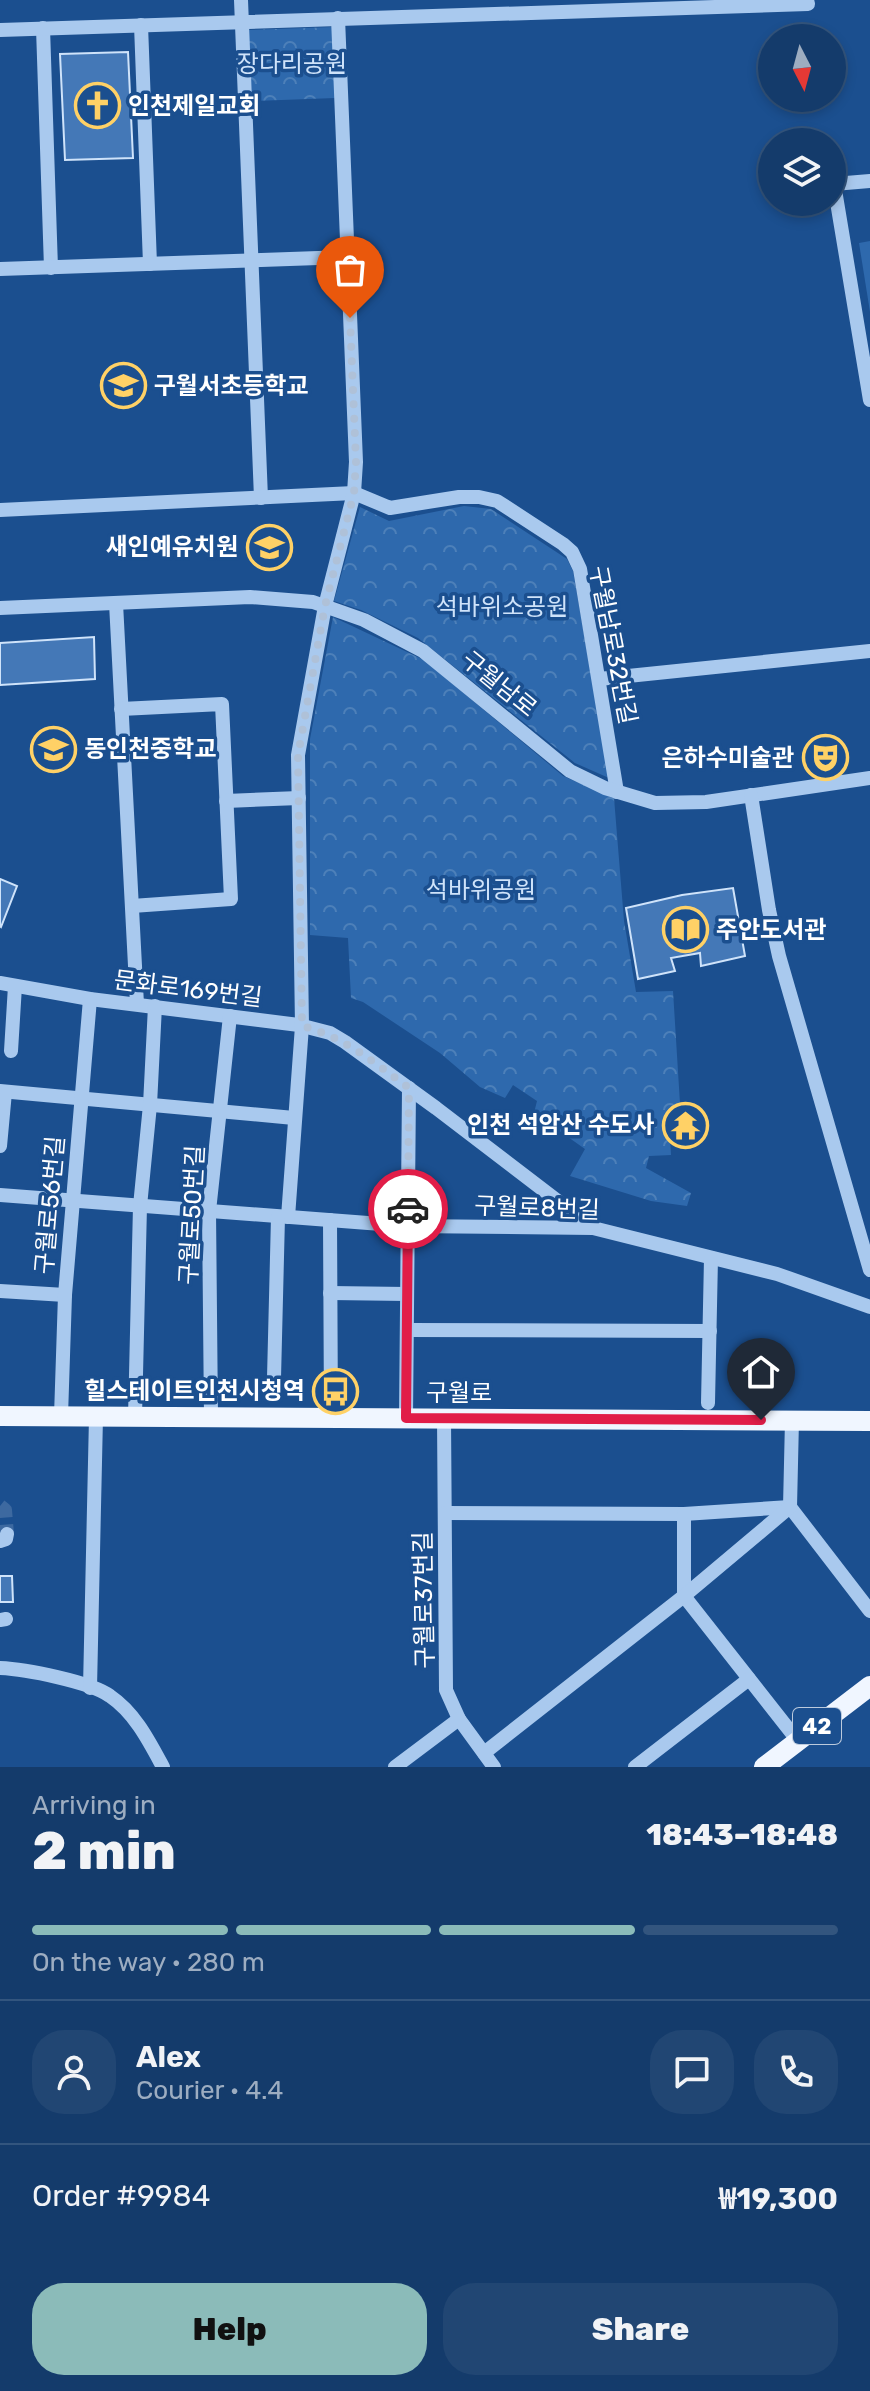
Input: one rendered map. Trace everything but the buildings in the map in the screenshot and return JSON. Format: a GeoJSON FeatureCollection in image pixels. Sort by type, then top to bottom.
{"type":"FeatureCollection","features":[{"type":"Feature","properties":{"kind":"main road","name":"구월로"},"geometry":{"type":"LineString","coordinates":[[0,1416],[870,1421]]}},
{"type":"Feature","properties":{"kind":"main road","name":"42"},"geometry":{"type":"LineString","coordinates":[[764,1767],[870,1686]]}},
{"type":"Feature","properties":{"kind":"street"},"geometry":{"type":"LineString","coordinates":[[241,0],[261,498]]}},
{"type":"Feature","properties":{"kind":"street"},"geometry":{"type":"LineString","coordinates":[[0,30],[620,4],[808,4],[807,0]]}},
{"type":"Feature","properties":{"kind":"street"},"geometry":{"type":"LineString","coordinates":[[274,1378],[283,1217],[302,1026],[301,735],[325,606],[354,493],[356,462],[338,18]]}},
{"type":"Feature","properties":{"kind":"street"},"geometry":{"type":"LineString","coordinates":[[141,25],[150,264]]}},
{"type":"Feature","properties":{"kind":"street"},"geometry":{"type":"LineString","coordinates":[[43,28],[51,268]]}},
{"type":"Feature","properties":{"kind":"street"},"geometry":{"type":"LineString","coordinates":[[846,183],[870,181]]}},
{"type":"Feature","properties":{"kind":"street"},"geometry":{"type":"LineString","coordinates":[[839,216],[870,400]]}},
{"type":"Feature","properties":{"kind":"street"},"geometry":{"type":"LineString","coordinates":[[0,269],[347,257]]}},
{"type":"Feature","properties":{"kind":"street"},"geometry":{"type":"LineString","coordinates":[[0,510],[354,493]]}},
{"type":"Feature","properties":{"kind":"street","name":"구월남로32번길"},"geometry":{"type":"LineString","coordinates":[[354,493],[390,508],[459,497],[497,501],[572,552],[580,569],[617,792]]}},
{"type":"Feature","properties":{"kind":"street","name":"구월남로"},"geometry":{"type":"LineString","coordinates":[[0,608],[250,597],[313,602],[364,620],[423,651],[570,771],[617,792],[655,803],[706,802],[870,778]]}},
{"type":"Feature","properties":{"kind":"street"},"geometry":{"type":"LineString","coordinates":[[116,603],[137,1004]]}},
{"type":"Feature","properties":{"kind":"street"},"geometry":{"type":"LineString","coordinates":[[599,679],[870,651]]}},
{"type":"Feature","properties":{"kind":"street"},"geometry":{"type":"LineString","coordinates":[[121,709],[222,704],[231,899],[132,906]]}},
{"type":"Feature","properties":{"kind":"street"},"geometry":{"type":"LineString","coordinates":[[751,795],[777,948],[868,1253],[870,1270]]}},
{"type":"Feature","properties":{"kind":"street"},"geometry":{"type":"LineString","coordinates":[[226,801],[299,798]]}},
{"type":"Feature","properties":{"kind":"street","name":"문화로169번길"},"geometry":{"type":"LineString","coordinates":[[0,983],[90,999],[302,1026],[330,1033],[409,1088],[593,1228]]}},
{"type":"Feature","properties":{"kind":"street"},"geometry":{"type":"LineString","coordinates":[[11,1051],[15,986]]}},
{"type":"Feature","properties":{"kind":"street","name":"구월로56번길"},"geometry":{"type":"LineString","coordinates":[[61,1416],[65,1295],[90,999]]}},
{"type":"Feature","properties":{"kind":"street"},"geometry":{"type":"LineString","coordinates":[[135,1417],[140,1206],[150,1105],[155,1006]]}},
{"type":"Feature","properties":{"kind":"street","name":"구월로50번길"},"geometry":{"type":"LineString","coordinates":[[211,1417],[209,1211],[230,1016]]}},
{"type":"Feature","properties":{"kind":"street"},"geometry":{"type":"LineString","coordinates":[[406,1418],[409,1088]]}},
{"type":"Feature","properties":{"kind":"street"},"geometry":{"type":"LineString","coordinates":[[0,1146],[3,1092],[294,1118]]}},
{"type":"Feature","properties":{"kind":"street","name":"구월로8번길"},"geometry":{"type":"LineString","coordinates":[[0,1195],[407,1226],[593,1228],[777,1274],[870,1307]]}},
{"type":"Feature","properties":{"kind":"street"},"geometry":{"type":"LineString","coordinates":[[330,1220],[331,1418]]}},
{"type":"Feature","properties":{"kind":"street"},"geometry":{"type":"LineString","coordinates":[[708,1403],[711,1258]]}},
{"type":"Feature","properties":{"kind":"street"},"geometry":{"type":"LineString","coordinates":[[0,1291],[65,1295]]}},
{"type":"Feature","properties":{"kind":"street"},"geometry":{"type":"LineString","coordinates":[[330,1293],[407,1294]]}},
{"type":"Feature","properties":{"kind":"street"},"geometry":{"type":"LineString","coordinates":[[407,1330],[710,1331]]}},
{"type":"Feature","properties":{"kind":"street"},"geometry":{"type":"LineString","coordinates":[[90,1688],[96,1417]]}},
{"type":"Feature","properties":{"kind":"street","name":"구월로37번길"},"geometry":{"type":"LineString","coordinates":[[444,1418],[446,1690],[459,1719],[494,1767]]}},
{"type":"Feature","properties":{"kind":"street"},"geometry":{"type":"LineString","coordinates":[[792,1420],[790,1507],[870,1611]]}},
{"type":"Feature","properties":{"kind":"street"},"geometry":{"type":"LineString","coordinates":[[445,1513],[684,1514],[790,1507]]}},
{"type":"Feature","properties":{"kind":"street"},"geometry":{"type":"LineString","coordinates":[[484,1753],[684,1596],[790,1507]]}},
{"type":"Feature","properties":{"kind":"street"},"geometry":{"type":"LineString","coordinates":[[684,1514],[684,1596],[798,1741]]}},
{"type":"Feature","properties":{"kind":"street"},"geometry":{"type":"LineString","coordinates":[[0,1668],[33,1671],[109,1695],[141,1727],[163,1767]]}},
{"type":"Feature","properties":{"kind":"street"},"geometry":{"type":"LineString","coordinates":[[635,1767],[749,1679]]}},
{"type":"Feature","properties":{"kind":"street"},"geometry":{"type":"LineString","coordinates":[[395,1767],[459,1719]]}},
{"type":"Feature","properties":{"kind":"green space","name":"장다리공원"},"geometry":{"type":"Polygon","coordinates":[[[333,27],[335,98],[252,101],[248,30],[333,27]]]}},
{"type":"Feature","properties":{"kind":"green space"},"geometry":{"type":"Polygon","coordinates":[[[870,241],[870,312],[859,243],[870,241]]]}},
{"type":"Feature","properties":{"kind":"green space","name":"석바위소공원"},"geometry":{"type":"Polygon","coordinates":[[[464,506],[491,509],[567,559],[573,571],[609,778],[575,763],[418,638],[361,610],[334,601],[360,507],[389,521],[464,506]]]}},
{"type":"Feature","properties":{"kind":"green space","name":"석바위공원"},"geometry":{"type":"Polygon","coordinates":[[[333,617],[424,660],[563,776],[614,798],[624,921],[636,992],[673,991],[681,1120],[669,1123],[671,1155],[649,1156],[646,1168],[691,1193],[687,1206],[651,1201],[570,1176],[585,1149],[534,1113],[537,1101],[513,1085],[505,1098],[480,1087],[440,1053],[363,1002],[351,998],[348,938],[310,935],[310,739],[333,617]]]}},
{"type":"Feature","properties":{"kind":"tunnel"},"geometry":{"type":"LineString","coordinates":[[0,1506],[5,1510],[7,1534]]}},
{"type":"Feature","properties":{"kind":"way so far"},"geometry":{"type":"LineString","coordinates":[[350,318],[356,462],[354,493],[325,606],[298,755],[302,1026],[330,1033],[409,1088],[408,1209]]}},
{"type":"Feature","properties":{"kind":"place","name":"인천제일교회"},"geometry":{"type":"Point","coordinates":[97,106]}},
{"type":"Feature","properties":{"kind":"place","name":"구월서초등학교"},"geometry":{"type":"Point","coordinates":[123,386]}},
{"type":"Feature","properties":{"kind":"place","name":"새인예유치원"},"geometry":{"type":"Point","coordinates":[269,547]}},
{"type":"Feature","properties":{"kind":"place","name":"동인천중학교"},"geometry":{"type":"Point","coordinates":[53,749]}},
{"type":"Feature","properties":{"kind":"place","name":"은하수미술관"},"geometry":{"type":"Point","coordinates":[825,758]}},
{"type":"Feature","properties":{"kind":"place","name":"주안도서관"},"geometry":{"type":"Point","coordinates":[685,930]}},
{"type":"Feature","properties":{"kind":"place","name":"인천 석암산 수도사"},"geometry":{"type":"Point","coordinates":[685,1125]}},
{"type":"Feature","properties":{"kind":"place","name":"힐스테이트인천시청역"},"geometry":{"type":"Point","coordinates":[336,1391]}},
{"type":"Feature","properties":{"kind":"route"},"geometry":{"type":"LineString","coordinates":[[408,1209],[406,1418],[761,1420]]}}]}
